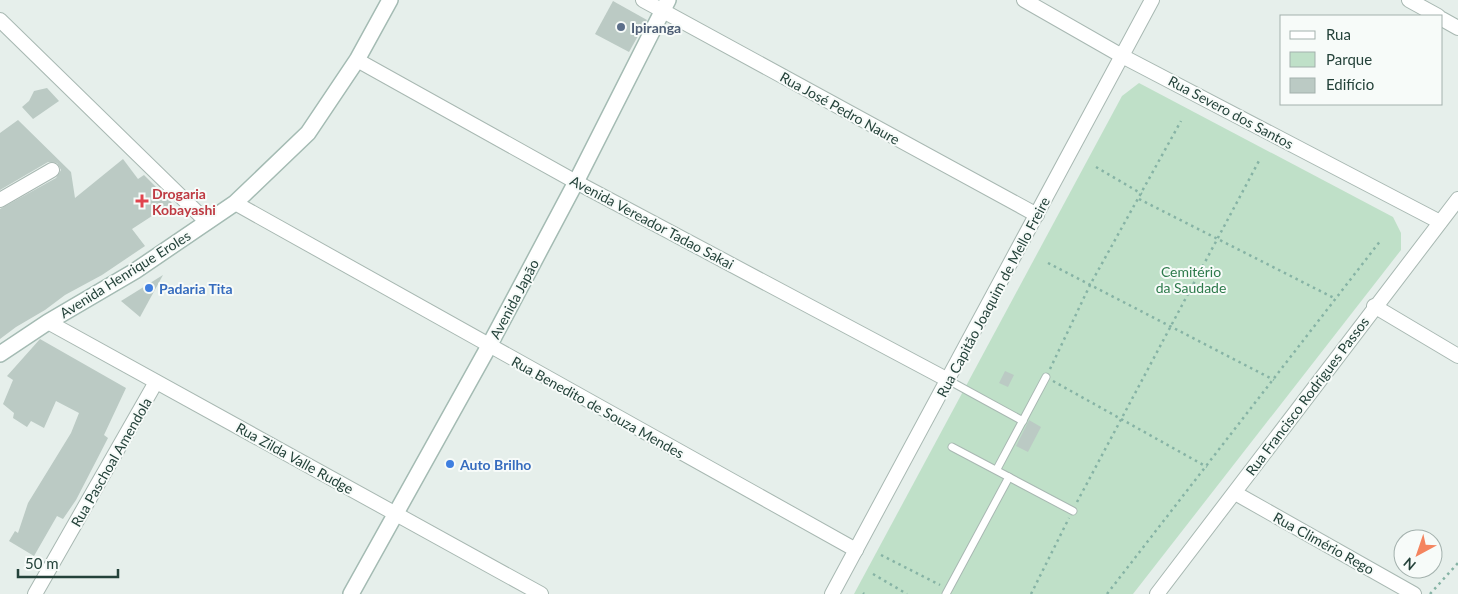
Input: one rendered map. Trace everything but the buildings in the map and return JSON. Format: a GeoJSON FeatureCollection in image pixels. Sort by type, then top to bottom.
{"type":"FeatureCollection","features":[{"type":"Feature","properties":{"kind":"main road","name":"Avenida Henrique Eroles"},"geometry":{"type":"LineString","coordinates":[[0,354],[48,322],[135,271],[236,203],[308,133],[357,60],[390,0]]}},
{"type":"Feature","properties":{"kind":"main road","name":"Avenida Japão"},"geometry":{"type":"LineString","coordinates":[[351,594],[489,346],[576,182],[665,5]]}},
{"type":"Feature","properties":{"kind":"street","name":"Rua José Pedro Naure"},"geometry":{"type":"LineString","coordinates":[[643,0],[665,5],[1037,215]]}},
{"type":"Feature","properties":{"kind":"street","name":"Rua Severo dos Santos"},"geometry":{"type":"LineString","coordinates":[[1024,0],[1122,56],[1440,222]]}},
{"type":"Feature","properties":{"kind":"street","name":"Rua Capitão Joaquim de Mello Freire"},"geometry":{"type":"LineString","coordinates":[[832,594],[890,483],[948,380],[1152,0]]}},
{"type":"Feature","properties":{"kind":"street"},"geometry":{"type":"LineString","coordinates":[[1409,0],[1436,15]]}},
{"type":"Feature","properties":{"kind":"street"},"geometry":{"type":"LineString","coordinates":[[0,20],[207,222]]}},
{"type":"Feature","properties":{"kind":"street"},"geometry":{"type":"LineString","coordinates":[[1443,20],[1458,28]]}},
{"type":"Feature","properties":{"kind":"street","name":"Avenida Vereador Tadao Sakai"},"geometry":{"type":"LineString","coordinates":[[357,60],[576,182],[948,380]]}},
{"type":"Feature","properties":{"kind":"street"},"geometry":{"type":"LineString","coordinates":[[0,200],[52,170]]}},
{"type":"Feature","properties":{"kind":"street","name":"Rua Francisco Rodrigues Passos"},"geometry":{"type":"LineString","coordinates":[[1158,594],[1374,306],[1458,199]]}},
{"type":"Feature","properties":{"kind":"street","name":"Rua Benedito de Souza Mendes"},"geometry":{"type":"LineString","coordinates":[[236,203],[856,550]]}},
{"type":"Feature","properties":{"kind":"street"},"geometry":{"type":"LineString","coordinates":[[1374,306],[1458,356]]}},
{"type":"Feature","properties":{"kind":"street","name":"Rua Zilda Valle Rudge"},"geometry":{"type":"LineString","coordinates":[[48,322],[542,594]]}},
{"type":"Feature","properties":{"kind":"street","name":"Rua Paschoal Amendola"},"geometry":{"type":"LineString","coordinates":[[36,594],[156,382]]}},
{"type":"Feature","properties":{"kind":"street","name":"Rua Climério Rego"},"geometry":{"type":"LineString","coordinates":[[1235,493],[1414,594]]}},
{"type":"Feature","properties":{"kind":"lane"},"geometry":{"type":"LineString","coordinates":[[997,469],[1046,378]]}},
{"type":"Feature","properties":{"kind":"lane"},"geometry":{"type":"LineString","coordinates":[[948,380],[1023,420]]}},
{"type":"Feature","properties":{"kind":"lane"},"geometry":{"type":"LineString","coordinates":[[952,446],[1073,511]]}},
{"type":"Feature","properties":{"kind":"lane"},"geometry":{"type":"LineString","coordinates":[[947,592],[1009,477]]}},
{"type":"Feature","properties":{"kind":"path"},"geometry":{"type":"LineString","coordinates":[[1181,121],[1090,285],[1046,378],[1207,467]]}},
{"type":"Feature","properties":{"kind":"path"},"geometry":{"type":"LineString","coordinates":[[1120,418],[1260,159]]}},
{"type":"Feature","properties":{"kind":"path"},"geometry":{"type":"LineString","coordinates":[[1096,167],[1142,194]]}},
{"type":"Feature","properties":{"kind":"path"},"geometry":{"type":"LineString","coordinates":[[1138,199],[1336,299]]}},
{"type":"Feature","properties":{"kind":"path"},"geometry":{"type":"LineString","coordinates":[[1107,594],[1381,240]]}},
{"type":"Feature","properties":{"kind":"path"},"geometry":{"type":"LineString","coordinates":[[1048,263],[1274,380]]}},
{"type":"Feature","properties":{"kind":"path"},"geometry":{"type":"LineString","coordinates":[[881,555],[947,592]]}},
{"type":"Feature","properties":{"kind":"path"},"geometry":{"type":"LineString","coordinates":[[1430,594],[1458,562]]}},
{"type":"Feature","properties":{"kind":"path"},"geometry":{"type":"LineString","coordinates":[[873,574],[907,594]]}},
{"type":"Feature","properties":{"kind":"green space","name":"Cemitério da Saudade"},"geometry":{"type":"Polygon","coordinates":[[[1139,83],[1393,217],[1401,233],[1401,250],[1133,594],[854,594],[1122,96],[1139,83]]]}},
{"type":"Feature","properties":{"kind":"place","name":"Ipiranga"},"geometry":{"type":"Point","coordinates":[621,27]}},
{"type":"Feature","properties":{"kind":"place","name":"Drogaria Kobayashi"},"geometry":{"type":"Point","coordinates":[142,201]}},
{"type":"Feature","properties":{"kind":"place","name":"Padaria Tita"},"geometry":{"type":"Point","coordinates":[149,288]}},
{"type":"Feature","properties":{"kind":"place","name":"Auto Brilho"},"geometry":{"type":"Point","coordinates":[450,464]}}]}
